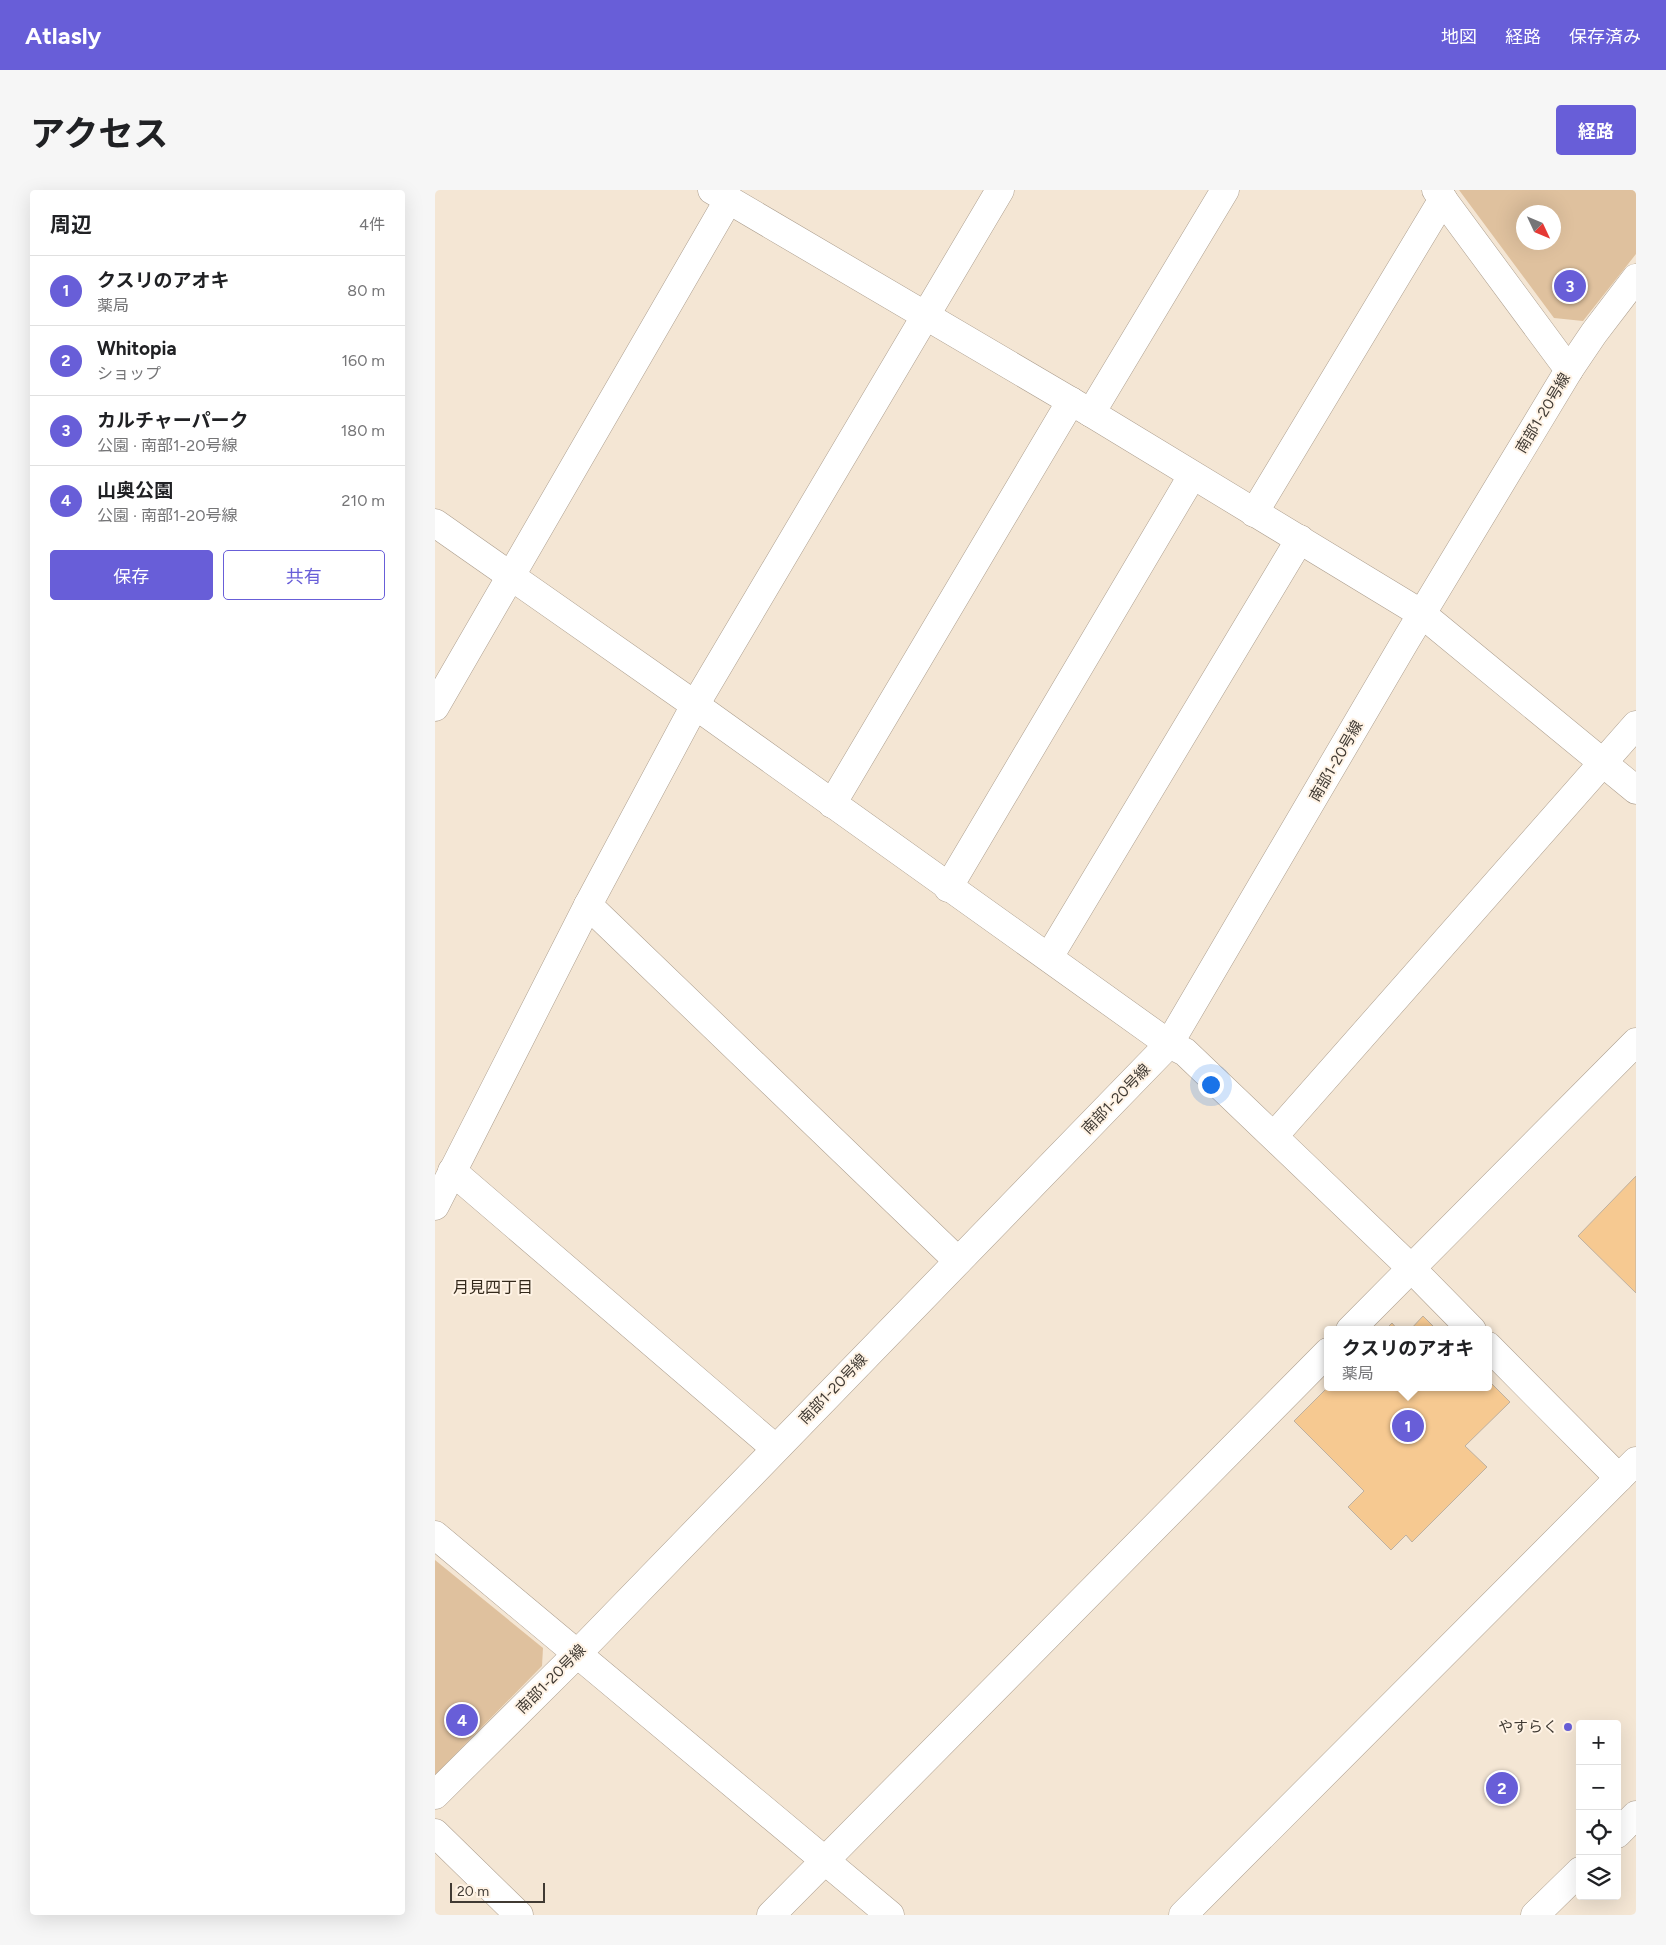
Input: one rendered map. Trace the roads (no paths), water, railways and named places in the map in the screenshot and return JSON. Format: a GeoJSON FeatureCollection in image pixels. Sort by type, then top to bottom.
{"type":"FeatureCollection","features":[{"type":"Feature","properties":{"kind":"street"},"geometry":{"type":"LineString","coordinates":[[435,1206],[588,905],[695,705],[1000,190]]}},
{"type":"Feature","properties":{"kind":"street"},"geometry":{"type":"LineString","coordinates":[[832,804],[1081,407],[1225,190]]}},
{"type":"Feature","properties":{"kind":"street"},"geometry":{"type":"LineString","coordinates":[[435,707],[511,575],[719,193],[925,317],[1081,407],[1422,614],[1636,790]]}},
{"type":"Feature","properties":{"kind":"street"},"geometry":{"type":"LineString","coordinates":[[1254,513],[1440,195],[1569,370]]}},
{"type":"Feature","properties":{"kind":"street","name":"南部1-20号線"},"geometry":{"type":"LineString","coordinates":[[435,1795],[577,1654],[1169,1044],[1422,614],[1569,370],[1594,333],[1636,278]]}},
{"type":"Feature","properties":{"kind":"street"},"geometry":{"type":"LineString","coordinates":[[948,888],[1192,476]]}},
{"type":"Feature","properties":{"kind":"street"},"geometry":{"type":"LineString","coordinates":[[435,523],[695,705],[948,888],[1049,957],[1169,1044],[1185,1052],[1411,1268],[1468,1326]]}},
{"type":"Feature","properties":{"kind":"street"},"geometry":{"type":"LineString","coordinates":[[1049,957],[1300,539]]}},
{"type":"Feature","properties":{"kind":"street"},"geometry":{"type":"LineString","coordinates":[[1274,1136],[1636,725]]}},
{"type":"Feature","properties":{"kind":"street"},"geometry":{"type":"LineString","coordinates":[[588,905],[958,1261]]}},
{"type":"Feature","properties":{"kind":"street"},"geometry":{"type":"LineString","coordinates":[[1355,1326],[1636,1042]]}},
{"type":"Feature","properties":{"kind":"street"},"geometry":{"type":"LineString","coordinates":[[452,1171],[775,1448]]}},
{"type":"Feature","properties":{"kind":"street"},"geometry":{"type":"LineString","coordinates":[[1183,1915],[1627,1470],[1492,1350]]}},
{"type":"Feature","properties":{"kind":"street"},"geometry":{"type":"LineString","coordinates":[[771,1915],[1324,1356]]}},
{"type":"Feature","properties":{"kind":"street"},"geometry":{"type":"LineString","coordinates":[[435,1535],[890,1915]]}},
{"type":"Feature","properties":{"kind":"street"},"geometry":{"type":"LineString","coordinates":[[1621,1830],[1636,1816]]}},
{"type":"Feature","properties":{"kind":"street"},"geometry":{"type":"LineString","coordinates":[[435,1833],[519,1915]]}},
{"type":"Feature","properties":{"kind":"street"},"geometry":{"type":"LineString","coordinates":[[1535,1915],[1576,1875]]}},
{"type":"Feature","properties":{"kind":"place","name":"カルチャーパーク"},"geometry":{"type":"Point","coordinates":[1570,286]}},
{"type":"Feature","properties":{"kind":"place","name":"クスリのアオキ"},"geometry":{"type":"Point","coordinates":[1408,1426]}},
{"type":"Feature","properties":{"kind":"place","name":"山奥公園"},"geometry":{"type":"Point","coordinates":[462,1720]}},
{"type":"Feature","properties":{"kind":"place","name":"やすらく"},"geometry":{"type":"Point","coordinates":[1568,1727]}},
{"type":"Feature","properties":{"kind":"place","name":"Whitopia"},"geometry":{"type":"Point","coordinates":[1502,1788]}},
{"type":"Feature","properties":{"kind":"district","name":"月見四丁目"},"geometry":{"type":"Point","coordinates":[493,1287]}}]}
